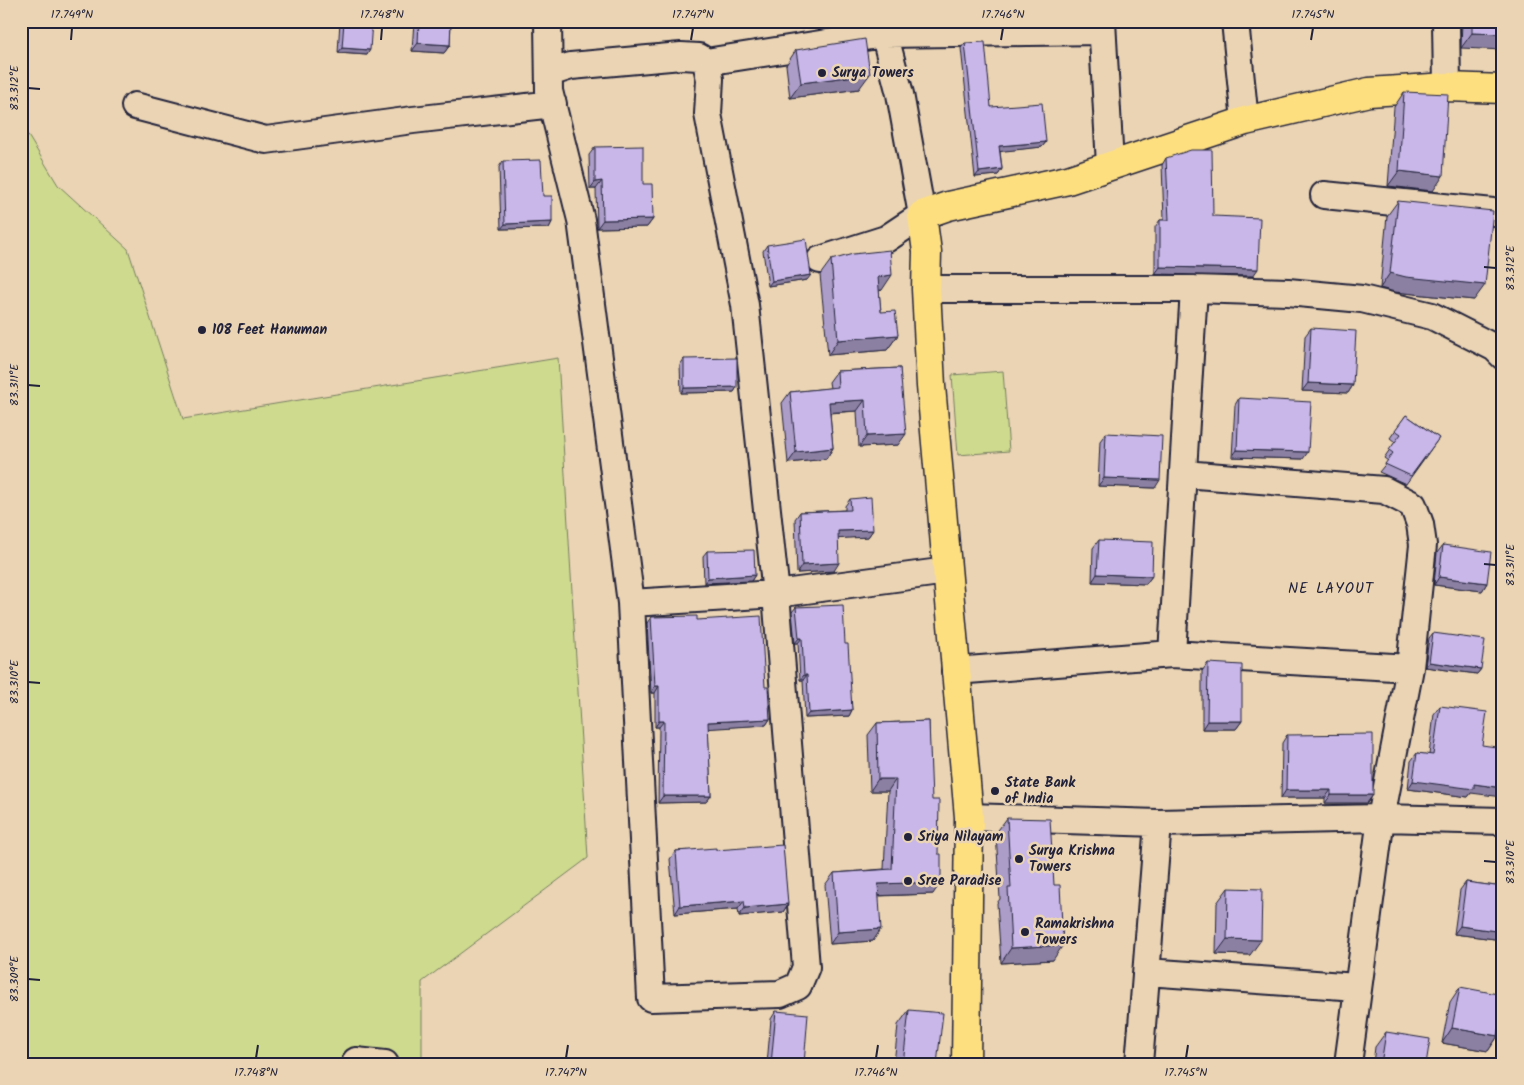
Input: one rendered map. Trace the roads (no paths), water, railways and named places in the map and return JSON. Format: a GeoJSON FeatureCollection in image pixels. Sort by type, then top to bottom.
{"type":"FeatureCollection","features":[{"type":"Feature","properties":{"kind":"main road"},"geometry":{"type":"LineString","coordinates":[[966,1064],[968,817],[930,386],[926,289],[927,252],[922,215],[948,206],[1068,180],[1110,164],[1245,121],[1369,92],[1446,87],[1503,89]]}},
{"type":"Feature","properties":{"kind":"street"},"geometry":{"type":"LineString","coordinates":[[548,21],[549,90],[581,220],[630,603],[651,998],[780,994],[798,986],[806,967],[776,594],[745,304],[708,114],[710,79],[706,62]]}},
{"type":"Feature","properties":{"kind":"street"},"geometry":{"type":"LineString","coordinates":[[1235,21],[1245,121]]}},
{"type":"Feature","properties":{"kind":"street"},"geometry":{"type":"LineString","coordinates":[[1446,21],[1446,87]]}},
{"type":"Feature","properties":{"kind":"street"},"geometry":{"type":"LineString","coordinates":[[549,73],[571,66],[681,56],[698,57],[706,62],[882,27],[1102,26],[1110,164]]}},
{"type":"Feature","properties":{"kind":"street"},"geometry":{"type":"LineString","coordinates":[[820,260],[886,239],[922,215],[900,94],[882,27]]}},
{"type":"Feature","properties":{"kind":"street"},"geometry":{"type":"LineString","coordinates":[[135,106],[266,140],[552,104]]}},
{"type":"Feature","properties":{"kind":"street"},"geometry":{"type":"LineString","coordinates":[[1324,195],[1503,213]]}},
{"type":"Feature","properties":{"kind":"street"},"geometry":{"type":"LineString","coordinates":[[926,289],[1194,289],[1288,292],[1362,299],[1432,316],[1494,348],[1503,356]]}},
{"type":"Feature","properties":{"kind":"street"},"geometry":{"type":"LineString","coordinates":[[1172,654],[1194,289]]}},
{"type":"Feature","properties":{"kind":"street"},"geometry":{"type":"LineString","coordinates":[[1184,474],[1384,490],[1413,505],[1420,524],[1422,545],[1410,668],[1381,818],[1348,1064]]}},
{"type":"Feature","properties":{"kind":"street"},"geometry":{"type":"LineString","coordinates":[[630,603],[776,594],[947,571]]}},
{"type":"Feature","properties":{"kind":"street"},"geometry":{"type":"LineString","coordinates":[[955,671],[1172,654],[1410,668]]}},
{"type":"Feature","properties":{"kind":"street"},"geometry":{"type":"LineString","coordinates":[[968,817],[1158,823],[1381,818],[1503,821]]}},
{"type":"Feature","properties":{"kind":"street"},"geometry":{"type":"LineString","coordinates":[[1139,1064],[1158,823]]}},
{"type":"Feature","properties":{"kind":"street"},"geometry":{"type":"LineString","coordinates":[[1147,972],[1357,986]]}},
{"type":"Feature","properties":{"kind":"street"},"geometry":{"type":"LineString","coordinates":[[356,1061],[385,1064]]}},
{"type":"Feature","properties":{"kind":"place","name":"Surya Towers"},"geometry":{"type":"Point","coordinates":[822,73]}},
{"type":"Feature","properties":{"kind":"place","name":"108 Feet Hanuman"},"geometry":{"type":"Point","coordinates":[202,330]}},
{"type":"Feature","properties":{"kind":"place","name":"State Bank of India"},"geometry":{"type":"Point","coordinates":[995,791]}},
{"type":"Feature","properties":{"kind":"place","name":"Sriya Nilayam"},"geometry":{"type":"Point","coordinates":[908,837]}},
{"type":"Feature","properties":{"kind":"place","name":"Surya Krishna Towers"},"geometry":{"type":"Point","coordinates":[1019,859]}},
{"type":"Feature","properties":{"kind":"place","name":"Sree Paradise"},"geometry":{"type":"Point","coordinates":[908,881]}},
{"type":"Feature","properties":{"kind":"place","name":"Ramakrishna Towers"},"geometry":{"type":"Point","coordinates":[1025,932]}},
{"type":"Feature","properties":{"kind":"district","name":"NE LAYOUT"},"geometry":{"type":"Point","coordinates":[1331,589]}}]}
